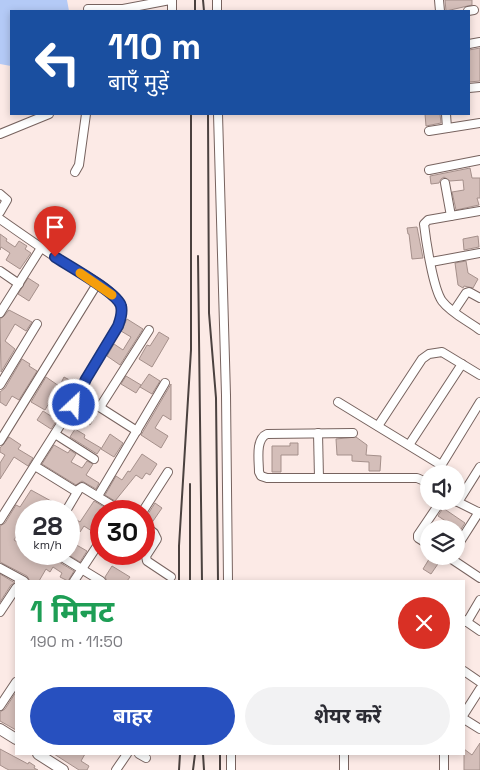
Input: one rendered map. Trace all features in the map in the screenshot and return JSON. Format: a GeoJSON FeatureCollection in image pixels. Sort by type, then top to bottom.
{"type":"FeatureCollection","features":[{"type":"Feature","properties":{"kind":"street"},"geometry":{"type":"LineString","coordinates":[[86,0],[88,10],[123,9],[171,0]]}},
{"type":"Feature","properties":{"kind":"street"},"geometry":{"type":"LineString","coordinates":[[0,134],[47,115]]}},
{"type":"Feature","properties":{"kind":"street"},"geometry":{"type":"LineString","coordinates":[[75,172],[79,166],[86,115]]}},
{"type":"Feature","properties":{"kind":"street"},"geometry":{"type":"LineString","coordinates":[[218,115],[226,395],[228,580]]}},
{"type":"Feature","properties":{"kind":"street"},"geometry":{"type":"LineString","coordinates":[[446,115],[447,128]]}},
{"type":"Feature","properties":{"kind":"street"},"geometry":{"type":"LineString","coordinates":[[429,132],[480,122]]}},
{"type":"Feature","properties":{"kind":"street"},"geometry":{"type":"LineString","coordinates":[[429,170],[480,160]]}},
{"type":"Feature","properties":{"kind":"street"},"geometry":{"type":"LineString","coordinates":[[445,183],[451,216]]}},
{"type":"Feature","properties":{"kind":"street"},"geometry":{"type":"LineString","coordinates":[[0,194],[7,200],[0,212]]}},
{"type":"Feature","properties":{"kind":"street"},"geometry":{"type":"LineString","coordinates":[[480,211],[425,222],[424,227],[440,297],[446,305],[480,330]]}},
{"type":"Feature","properties":{"kind":"street"},"geometry":{"type":"LineString","coordinates":[[0,219],[97,284],[117,299],[121,306],[118,326],[74,405],[0,520]]}},
{"type":"Feature","properties":{"kind":"street"},"geometry":{"type":"LineString","coordinates":[[0,313],[41,248]]}},
{"type":"Feature","properties":{"kind":"street"},"geometry":{"type":"LineString","coordinates":[[431,262],[480,253]]}},
{"type":"Feature","properties":{"kind":"street"},"geometry":{"type":"LineString","coordinates":[[0,271],[19,284]]}},
{"type":"Feature","properties":{"kind":"street"},"geometry":{"type":"LineString","coordinates":[[0,441],[97,284]]}},
{"type":"Feature","properties":{"kind":"street"},"geometry":{"type":"LineString","coordinates":[[454,310],[466,293],[469,292],[480,298]]}},
{"type":"Feature","properties":{"kind":"street"},"geometry":{"type":"LineString","coordinates":[[0,385],[37,324]]}},
{"type":"Feature","properties":{"kind":"street"},"geometry":{"type":"LineString","coordinates":[[100,407],[148,330]]}},
{"type":"Feature","properties":{"kind":"street"},"geometry":{"type":"LineString","coordinates":[[378,426],[422,359],[429,354],[442,352],[480,375]]}},
{"type":"Feature","properties":{"kind":"street"},"geometry":{"type":"LineString","coordinates":[[409,445],[462,364]]}},
{"type":"Feature","properties":{"kind":"street"},"geometry":{"type":"LineString","coordinates":[[98,496],[165,383]]}},
{"type":"Feature","properties":{"kind":"street"},"geometry":{"type":"LineString","coordinates":[[79,394],[137,430]]}},
{"type":"Feature","properties":{"kind":"street"},"geometry":{"type":"LineString","coordinates":[[338,402],[441,465],[480,402]]}},
{"type":"Feature","properties":{"kind":"street"},"geometry":{"type":"LineString","coordinates":[[318,433],[319,478]]}},
{"type":"Feature","properties":{"kind":"street"},"geometry":{"type":"LineString","coordinates":[[353,433],[267,434],[263,436],[260,442],[259,472],[261,476],[266,478],[420,479]]}},
{"type":"Feature","properties":{"kind":"street"},"geometry":{"type":"LineString","coordinates":[[56,434],[94,459]]}},
{"type":"Feature","properties":{"kind":"street"},"geometry":{"type":"LineString","coordinates":[[35,466],[77,492]]}},
{"type":"Feature","properties":{"kind":"street"},"geometry":{"type":"LineString","coordinates":[[465,489],[480,467]]}},
{"type":"Feature","properties":{"kind":"street"},"geometry":{"type":"LineString","coordinates":[[150,500],[168,472]]}},
{"type":"Feature","properties":{"kind":"street"},"geometry":{"type":"LineString","coordinates":[[72,500],[82,487],[104,500]]}},
{"type":"Feature","properties":{"kind":"street"},"geometry":{"type":"LineString","coordinates":[[465,505],[480,513],[465,535]]}},
{"type":"Feature","properties":{"kind":"street"},"geometry":{"type":"LineString","coordinates":[[75,580],[90,557]]}},
{"type":"Feature","properties":{"kind":"street"},"geometry":{"type":"LineString","coordinates":[[74,565],[98,580]]}},
{"type":"Feature","properties":{"kind":"street"},"geometry":{"type":"LineString","coordinates":[[153,565],[171,577]]}},
{"type":"Feature","properties":{"kind":"street"},"geometry":{"type":"LineString","coordinates":[[461,565],[480,578]]}},
{"type":"Feature","properties":{"kind":"street"},"geometry":{"type":"LineString","coordinates":[[0,568],[20,580]]}},
{"type":"Feature","properties":{"kind":"street"},"geometry":{"type":"LineString","coordinates":[[0,612],[15,590]]}},
{"type":"Feature","properties":{"kind":"street"},"geometry":{"type":"LineString","coordinates":[[480,600],[465,621],[480,630]]}},
{"type":"Feature","properties":{"kind":"street"},"geometry":{"type":"LineString","coordinates":[[465,672],[480,682]]}},
{"type":"Feature","properties":{"kind":"street"},"geometry":{"type":"LineString","coordinates":[[0,706],[15,684]]}},
{"type":"Feature","properties":{"kind":"street"},"geometry":{"type":"LineString","coordinates":[[465,712],[480,689]]}},
{"type":"Feature","properties":{"kind":"street"},"geometry":{"type":"LineString","coordinates":[[465,720],[480,729]]}},
{"type":"Feature","properties":{"kind":"street"},"geometry":{"type":"LineString","coordinates":[[0,729],[15,738]]}},
{"type":"Feature","properties":{"kind":"street"},"geometry":{"type":"LineString","coordinates":[[116,770],[126,755]]}},
{"type":"Feature","properties":{"kind":"street"},"geometry":{"type":"LineString","coordinates":[[231,755],[231,770]]}},
{"type":"Feature","properties":{"kind":"street"},"geometry":{"type":"LineString","coordinates":[[344,755],[344,770]]}},
{"type":"Feature","properties":{"kind":"street"},"geometry":{"type":"LineString","coordinates":[[45,759],[63,770]]}},
{"type":"Feature","properties":{"kind":"street"},"geometry":{"type":"LineString","coordinates":[[444,767],[452,770]]}},
{"type":"Feature","properties":{"kind":"water"},"geometry":{"type":"Polygon","coordinates":[[[0,0],[67,0],[69,10],[10,10],[10,66],[0,64],[0,0]]]}},
{"type":"Feature","properties":{"kind":"building"},"geometry":{"type":"Polygon","coordinates":[[[445,0],[472,0],[472,5],[446,10],[445,0]]]}},
{"type":"Feature","properties":{"kind":"building"},"geometry":{"type":"Polygon","coordinates":[[[480,48],[480,81],[470,82],[470,50],[480,48]]]}},
{"type":"Feature","properties":{"kind":"building"},"geometry":{"type":"Polygon","coordinates":[[[425,115],[440,115],[441,123],[426,126],[425,115]]]}},
{"type":"Feature","properties":{"kind":"building"},"geometry":{"type":"Polygon","coordinates":[[[470,168],[472,178],[480,178],[480,198],[477,198],[479,205],[456,210],[452,192],[464,190],[463,180],[450,181],[444,177],[439,183],[431,184],[430,176],[470,168]]]}},
{"type":"Feature","properties":{"kind":"building"},"geometry":{"type":"Polygon","coordinates":[[[417,227],[423,258],[412,259],[407,228],[417,227]]]}},
{"type":"Feature","properties":{"kind":"building"},"geometry":{"type":"Polygon","coordinates":[[[0,234],[15,247],[19,241],[27,246],[25,249],[31,253],[20,269],[6,260],[10,253],[1,247],[0,250],[0,234]]]}},
{"type":"Feature","properties":{"kind":"building"},"geometry":{"type":"Polygon","coordinates":[[[478,236],[479,247],[464,250],[463,239],[478,236]]]}},
{"type":"Feature","properties":{"kind":"building"},"geometry":{"type":"Polygon","coordinates":[[[466,261],[468,273],[478,279],[473,288],[464,286],[463,288],[458,285],[455,263],[466,261]]]}},
{"type":"Feature","properties":{"kind":"building"},"geometry":{"type":"Polygon","coordinates":[[[28,278],[39,285],[29,301],[18,294],[28,278]]]}},
{"type":"Feature","properties":{"kind":"building"},"geometry":{"type":"Polygon","coordinates":[[[9,310],[32,322],[26,331],[15,324],[5,341],[15,349],[1,372],[0,319],[9,310]]]}},
{"type":"Feature","properties":{"kind":"building"},"geometry":{"type":"Polygon","coordinates":[[[127,319],[143,329],[120,365],[107,356],[114,344],[123,350],[131,337],[121,331],[127,319]]]}},
{"type":"Feature","properties":{"kind":"building"},"geometry":{"type":"Polygon","coordinates":[[[159,332],[169,338],[152,367],[139,359],[147,345],[150,346],[159,332]]]}},
{"type":"Feature","properties":{"kind":"building"},"geometry":{"type":"Polygon","coordinates":[[[22,359],[37,371],[19,400],[12,396],[6,406],[0,402],[0,392],[5,388],[22,359]]]}},
{"type":"Feature","properties":{"kind":"building"},"geometry":{"type":"Polygon","coordinates":[[[149,374],[160,381],[152,394],[140,387],[149,374]]]}},
{"type":"Feature","properties":{"kind":"building"},"geometry":{"type":"Polygon","coordinates":[[[126,376],[141,385],[136,393],[121,384],[126,376]]]}},
{"type":"Feature","properties":{"kind":"building"},"geometry":{"type":"Polygon","coordinates":[[[46,377],[59,386],[45,410],[31,402],[46,377]]]}},
{"type":"Feature","properties":{"kind":"building"},"geometry":{"type":"Polygon","coordinates":[[[64,377],[77,384],[73,393],[60,385],[64,377]]]}},
{"type":"Feature","properties":{"kind":"building"},"geometry":{"type":"Polygon","coordinates":[[[171,384],[171,420],[163,415],[155,428],[168,436],[161,448],[141,435],[171,384]]]}},
{"type":"Feature","properties":{"kind":"building"},"geometry":{"type":"Polygon","coordinates":[[[79,406],[96,416],[90,425],[73,415],[79,406]]]}},
{"type":"Feature","properties":{"kind":"building"},"geometry":{"type":"Polygon","coordinates":[[[43,411],[57,420],[51,429],[37,420],[43,411]]]}},
{"type":"Feature","properties":{"kind":"building"},"geometry":{"type":"Polygon","coordinates":[[[75,429],[85,435],[84,438],[101,448],[97,454],[70,437],[75,429]]]}},
{"type":"Feature","properties":{"kind":"building"},"geometry":{"type":"Polygon","coordinates":[[[110,434],[123,443],[114,457],[101,449],[110,434]]]}},
{"type":"Feature","properties":{"kind":"building"},"geometry":{"type":"Polygon","coordinates":[[[9,437],[21,445],[18,449],[33,458],[28,466],[14,457],[0,479],[0,463],[5,455],[0,452],[0,448],[9,437]]]}},
{"type":"Feature","properties":{"kind":"building"},"geometry":{"type":"Polygon","coordinates":[[[356,437],[367,445],[366,455],[381,456],[380,471],[369,471],[369,462],[352,461],[352,455],[337,455],[336,439],[356,437]]]}},
{"type":"Feature","properties":{"kind":"building"},"geometry":{"type":"Polygon","coordinates":[[[290,443],[298,443],[298,455],[281,455],[281,472],[272,472],[272,446],[290,446],[290,443]]]}},
{"type":"Feature","properties":{"kind":"building"},"geometry":{"type":"Polygon","coordinates":[[[54,445],[68,453],[70,450],[76,454],[71,462],[82,468],[87,461],[93,464],[86,475],[99,483],[96,489],[82,481],[76,485],[42,464],[54,445]]]}},
{"type":"Feature","properties":{"kind":"building"},"geometry":{"type":"Polygon","coordinates":[[[142,454],[157,464],[150,475],[146,473],[142,479],[136,475],[116,500],[105,495],[116,476],[122,480],[128,471],[130,472],[142,454]]]}},
{"type":"Feature","properties":{"kind":"building"},"geometry":{"type":"Polygon","coordinates":[[[31,490],[49,500],[25,500],[31,490]]]}},
{"type":"Feature","properties":{"kind":"building"},"geometry":{"type":"Polygon","coordinates":[[[155,503],[162,508],[155,518],[155,503]]]}},
{"type":"Feature","properties":{"kind":"building"},"geometry":{"type":"Polygon","coordinates":[[[15,507],[15,565],[64,565],[74,571],[69,580],[60,577],[62,573],[53,567],[50,572],[46,569],[40,580],[29,580],[27,576],[0,562],[0,526],[5,523],[15,507]]]}},
{"type":"Feature","properties":{"kind":"building"},"geometry":{"type":"Polygon","coordinates":[[[90,507],[90,530],[84,526],[80,532],[80,522],[90,507]]]}},
{"type":"Feature","properties":{"kind":"building"},"geometry":{"type":"Polygon","coordinates":[[[442,510],[446,510],[461,520],[444,520],[438,516],[442,510]]]}},
{"type":"Feature","properties":{"kind":"building"},"geometry":{"type":"Polygon","coordinates":[[[80,547],[87,551],[80,562],[80,547]]]}},
{"type":"Feature","properties":{"kind":"building"},"geometry":{"type":"Polygon","coordinates":[[[425,565],[437,565],[431,574],[423,569],[425,565]]]}},
{"type":"Feature","properties":{"kind":"building"},"geometry":{"type":"Polygon","coordinates":[[[112,566],[130,577],[128,580],[106,580],[105,577],[112,566]]]}},
{"type":"Feature","properties":{"kind":"building"},"geometry":{"type":"Polygon","coordinates":[[[0,574],[15,583],[11,585],[0,602],[0,574]]]}},
{"type":"Feature","properties":{"kind":"building"},"geometry":{"type":"Polygon","coordinates":[[[15,694],[15,729],[0,721],[0,712],[5,709],[15,694]]]}},
{"type":"Feature","properties":{"kind":"building"},"geometry":{"type":"Polygon","coordinates":[[[480,743],[480,770],[464,770],[465,750],[472,755],[480,743]]]}},
{"type":"Feature","properties":{"kind":"building"},"geometry":{"type":"Polygon","coordinates":[[[0,749],[28,764],[29,762],[38,770],[9,770],[5,768],[0,765],[0,749]]]}},
{"type":"Feature","properties":{"kind":"building"},"geometry":{"type":"Polygon","coordinates":[[[56,755],[84,755],[81,761],[89,766],[87,770],[79,770],[56,755]]]}},
{"type":"Feature","properties":{"kind":"railway"},"geometry":{"type":"LineString","coordinates":[[195,0],[195,10]]}},
{"type":"Feature","properties":{"kind":"railway"},"geometry":{"type":"LineString","coordinates":[[203,0],[204,10]]}},
{"type":"Feature","properties":{"kind":"railway"},"geometry":{"type":"LineString","coordinates":[[179,580],[179,546],[191,350],[191,115]]}},
{"type":"Feature","properties":{"kind":"railway"},"geometry":{"type":"LineString","coordinates":[[208,115],[209,313],[216,398],[218,580]]}},
{"type":"Feature","properties":{"kind":"railway"},"geometry":{"type":"LineString","coordinates":[[198,256],[202,580]]}},
{"type":"Feature","properties":{"kind":"railway"},"geometry":{"type":"LineString","coordinates":[[190,484],[190,580]]}},
{"type":"Feature","properties":{"kind":"railway"},"geometry":{"type":"LineString","coordinates":[[179,770],[180,755]]}},
{"type":"Feature","properties":{"kind":"railway"},"geometry":{"type":"LineString","coordinates":[[193,770],[195,755]]}},
{"type":"Feature","properties":{"kind":"railway"},"geometry":{"type":"LineString","coordinates":[[203,755],[204,770]]}},
{"type":"Feature","properties":{"kind":"railway"},"geometry":{"type":"LineString","coordinates":[[220,755],[220,770]]}},
{"type":"Feature","properties":{"kind":"slow traffic"},"geometry":{"type":"LineString","coordinates":[[80,273],[112,295]]}},
{"type":"Feature","properties":{"kind":"route"},"geometry":{"type":"LineString","coordinates":[[55,257],[97,284],[117,299],[121,306],[118,326],[86,379],[74,405]]}}]}
